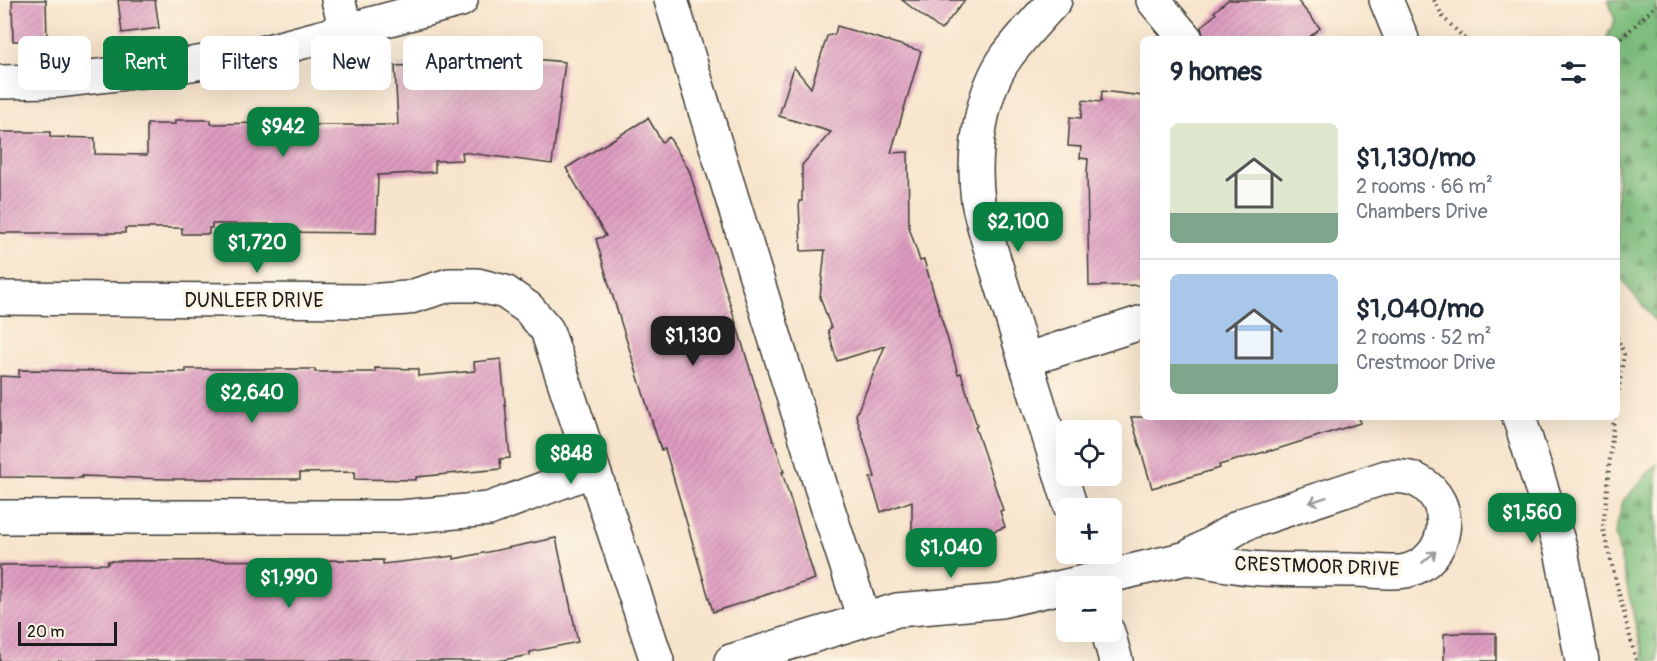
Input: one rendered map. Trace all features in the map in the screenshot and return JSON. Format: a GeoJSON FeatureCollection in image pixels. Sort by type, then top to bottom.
{"type":"FeatureCollection","features":[{"type":"Feature","properties":{"kind":"street"},"geometry":{"type":"LineString","coordinates":[[338,0],[346,32]]}},
{"type":"Feature","properties":{"kind":"street"},"geometry":{"type":"LineString","coordinates":[[0,82],[57,81],[159,69],[261,53],[461,0]]}},
{"type":"Feature","properties":{"kind":"street"},"geometry":{"type":"LineString","coordinates":[[671,0],[864,619]]}},
{"type":"Feature","properties":{"kind":"street"},"geometry":{"type":"LineString","coordinates":[[1055,0],[1006,57],[991,86],[981,120],[976,163],[978,201],[987,237],[1068,498]]}},
{"type":"Feature","properties":{"kind":"street"},"geometry":{"type":"LineString","coordinates":[[1153,0],[1183,36]]}},
{"type":"Feature","properties":{"kind":"street"},"geometry":{"type":"LineString","coordinates":[[1386,0],[1401,36]]}},
{"type":"Feature","properties":{"kind":"street","name":"DUNLEER DRIVE"},"geometry":{"type":"LineString","coordinates":[[0,298],[368,301],[407,298],[449,285],[477,285],[505,292],[528,308],[547,330],[593,470]]}},
{"type":"Feature","properties":{"kind":"street"},"geometry":{"type":"LineString","coordinates":[[1025,360],[1140,323]]}},
{"type":"Feature","properties":{"kind":"street"},"geometry":{"type":"LineString","coordinates":[[1520,420],[1561,550],[1582,661]]}},
{"type":"Feature","properties":{"kind":"street"},"geometry":{"type":"LineString","coordinates":[[0,517],[400,517],[489,509],[593,470],[657,661]]}},
{"type":"Feature","properties":{"kind":"street","name":"CRESTMOOR DRIVE"},"geometry":{"type":"LineString","coordinates":[[731,661],[897,610],[1001,601],[1092,573],[1187,558],[1251,568],[1405,571],[1429,560],[1438,548],[1443,535],[1442,508],[1431,490],[1417,480],[1401,476],[1386,477],[1244,524],[1187,558]]}},
{"type":"Feature","properties":{"kind":"street"},"geometry":{"type":"LineString","coordinates":[[1111,642],[1116,661]]}},
{"type":"Feature","properties":{"kind":"path"},"geometry":{"type":"LineString","coordinates":[[1434,0],[1443,16],[1462,36]]}},
{"type":"Feature","properties":{"kind":"path"},"geometry":{"type":"LineString","coordinates":[[1620,39],[1657,5]]}},
{"type":"Feature","properties":{"kind":"path"},"geometry":{"type":"LineString","coordinates":[[1620,344],[1624,354],[1620,381]]}},
{"type":"Feature","properties":{"kind":"path"},"geometry":{"type":"LineString","coordinates":[[1614,420],[1602,529],[1636,661]]}},
{"type":"Feature","properties":{"kind":"green space"},"geometry":{"type":"Polygon","coordinates":[[[1608,0],[1657,0],[1657,323],[1620,278],[1620,36],[1607,36],[1615,20],[1608,0]]]}},
{"type":"Feature","properties":{"kind":"green space"},"geometry":{"type":"Polygon","coordinates":[[[1657,464],[1657,661],[1644,661],[1615,533],[1623,501],[1657,464]]]}},
{"type":"Feature","properties":{"kind":"building"},"geometry":{"type":"Polygon","coordinates":[[[12,0],[46,0],[47,36],[18,36],[18,41],[13,41],[12,0]]]}},
{"type":"Feature","properties":{"kind":"building"},"geometry":{"type":"Polygon","coordinates":[[[118,0],[155,0],[159,28],[122,33],[118,0]]]}},
{"type":"Feature","properties":{"kind":"building"},"geometry":{"type":"Polygon","coordinates":[[[902,0],[965,0],[941,30],[902,0]]]}},
{"type":"Feature","properties":{"kind":"building"},"geometry":{"type":"Polygon","coordinates":[[[1228,0],[1297,0],[1320,28],[1311,36],[1203,36],[1201,27],[1216,14],[1214,12],[1228,0]]]}},
{"type":"Feature","properties":{"kind":"building"},"geometry":{"type":"Polygon","coordinates":[[[837,26],[921,51],[891,153],[908,152],[909,227],[920,261],[924,260],[958,374],[961,373],[977,426],[975,427],[1003,510],[1000,511],[1005,527],[927,554],[924,546],[915,541],[912,533],[912,501],[881,512],[870,478],[875,477],[856,415],[885,346],[837,361],[828,330],[831,328],[820,297],[825,250],[801,251],[799,201],[802,201],[802,165],[831,132],[779,116],[794,67],[811,88],[827,36],[835,34],[837,26]]]}},
{"type":"Feature","properties":{"kind":"building"},"geometry":{"type":"Polygon","coordinates":[[[543,60],[565,62],[552,164],[462,152],[463,160],[435,161],[435,172],[378,175],[376,233],[269,232],[269,224],[212,224],[209,234],[182,234],[182,228],[125,228],[125,233],[0,233],[0,132],[50,132],[50,137],[95,138],[95,154],[147,155],[147,124],[175,124],[175,120],[211,120],[211,124],[263,123],[264,133],[313,133],[313,125],[398,125],[395,66],[403,66],[403,90],[543,90],[543,60]]]}},
{"type":"Feature","properties":{"kind":"building"},"geometry":{"type":"Polygon","coordinates":[[[1102,91],[1140,96],[1140,285],[1089,286],[1088,159],[1080,158],[1081,147],[1068,146],[1070,117],[1081,118],[1083,100],[1101,102],[1102,91]]]}},
{"type":"Feature","properties":{"kind":"building"},"geometry":{"type":"Polygon","coordinates":[[[648,118],[662,142],[669,137],[689,170],[784,472],[782,472],[815,579],[713,612],[665,449],[661,450],[596,239],[606,236],[566,168],[648,118]]]}},
{"type":"Feature","properties":{"kind":"building"},"geometry":{"type":"Polygon","coordinates":[[[501,359],[510,458],[500,459],[501,469],[416,477],[416,480],[354,479],[355,472],[300,473],[300,479],[0,477],[0,376],[19,377],[19,370],[186,372],[186,369],[315,369],[315,372],[375,372],[375,368],[418,369],[418,376],[475,371],[474,362],[501,359]]]}},
{"type":"Feature","properties":{"kind":"building"},"geometry":{"type":"Polygon","coordinates":[[[1131,417],[1140,417],[1140,420],[1360,420],[1360,423],[1219,465],[1220,468],[1152,488],[1131,417]]]}},
{"type":"Feature","properties":{"kind":"building"},"geometry":{"type":"Polygon","coordinates":[[[556,538],[578,642],[530,652],[530,655],[497,661],[0,661],[0,565],[108,564],[108,561],[383,560],[383,564],[454,556],[454,559],[556,538]]]}},
{"type":"Feature","properties":{"kind":"building"},"geometry":{"type":"Polygon","coordinates":[[[1496,633],[1496,661],[1444,661],[1444,634],[1496,633]]]}}]}
